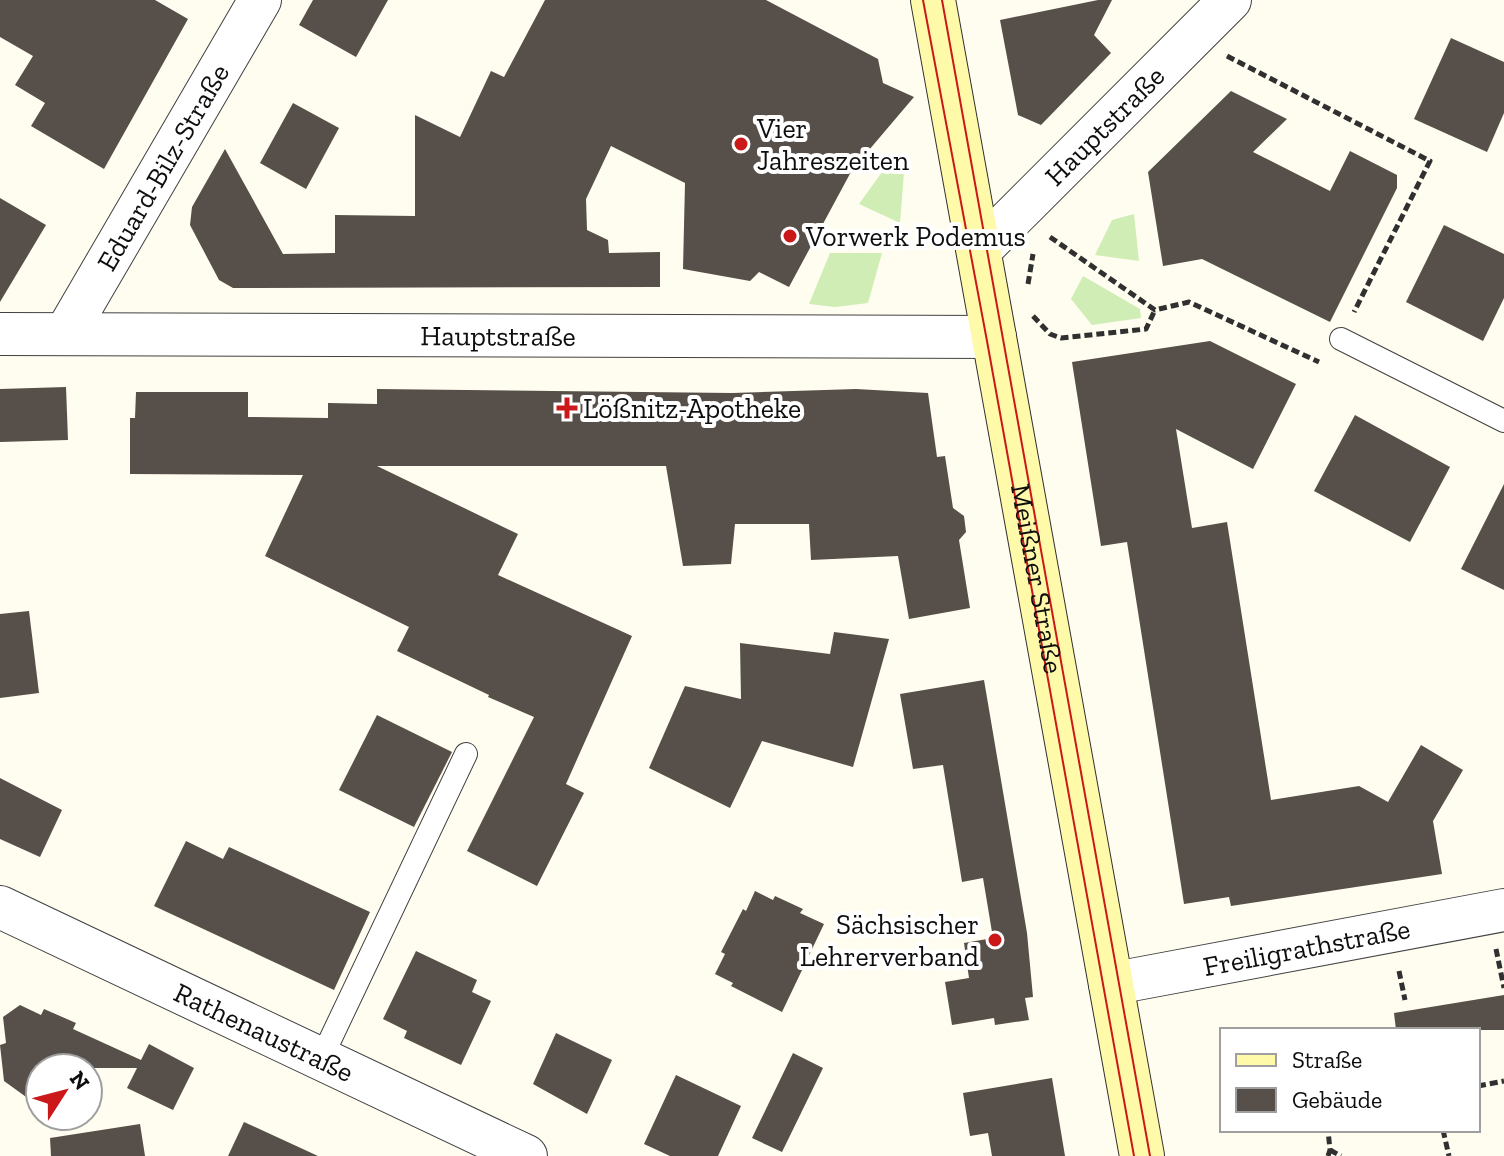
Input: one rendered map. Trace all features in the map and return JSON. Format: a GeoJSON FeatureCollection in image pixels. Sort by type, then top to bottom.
{"type":"FeatureCollection","features":[{"type":"Feature","properties":{"kind":"main road","name":"Meißner Straße"},"geometry":{"type":"LineString","coordinates":[[933,0],[980,250],[1003,320],[1110,984],[1142,1156]]}},
{"type":"Feature","properties":{"kind":"street","name":"Eduard-Bilz-Straße"},"geometry":{"type":"LineString","coordinates":[[66,333],[260,0]]}},
{"type":"Feature","properties":{"kind":"street","name":"Hauptstraße"},"geometry":{"type":"LineString","coordinates":[[980,250],[1230,0]]}},
{"type":"Feature","properties":{"kind":"street","name":"Hauptstraße"},"geometry":{"type":"LineString","coordinates":[[0,334],[1003,320]]}},
{"type":"Feature","properties":{"kind":"street","name":"Rathenaustraße"},"geometry":{"type":"LineString","coordinates":[[0,907],[526,1156]]}},
{"type":"Feature","properties":{"kind":"street","name":"Freiligrathstraße"},"geometry":{"type":"LineString","coordinates":[[1110,984],[1504,910]]}},
{"type":"Feature","properties":{"kind":"lane"},"geometry":{"type":"LineString","coordinates":[[1341,339],[1504,421]]}},
{"type":"Feature","properties":{"kind":"lane"},"geometry":{"type":"LineString","coordinates":[[321,1059],[466,754]]}},
{"type":"Feature","properties":{"kind":"path"},"geometry":{"type":"LineString","coordinates":[[1037,228],[1155,310],[1189,302],[1328,366],[1430,161],[1192,38]]}},
{"type":"Feature","properties":{"kind":"path"},"geometry":{"type":"LineString","coordinates":[[1034,244],[1003,320],[1061,338],[1146,329],[1155,310]]}},
{"type":"Feature","properties":{"kind":"path"},"geometry":{"type":"LineString","coordinates":[[1480,1086],[1504,1081]]}},
{"type":"Feature","properties":{"kind":"path"},"geometry":{"type":"LineString","coordinates":[[1328,1132],[1329,1153],[1341,1156]]}},
{"type":"Feature","properties":{"kind":"path"},"geometry":{"type":"LineString","coordinates":[[1443,1132],[1449,1156]]}},
{"type":"Feature","properties":{"kind":"green space"},"geometry":{"type":"Polygon","coordinates":[[[885,168],[904,172],[900,223],[859,204],[885,168]]]}},
{"type":"Feature","properties":{"kind":"green space"},"geometry":{"type":"Polygon","coordinates":[[[1134,214],[1139,261],[1095,255],[1112,220],[1134,214]]]}},
{"type":"Feature","properties":{"kind":"green space"},"geometry":{"type":"Polygon","coordinates":[[[830,253],[882,253],[868,303],[835,307],[809,304],[830,253]]]}},
{"type":"Feature","properties":{"kind":"green space"},"geometry":{"type":"Polygon","coordinates":[[[1083,276],[1140,309],[1141,318],[1092,325],[1071,299],[1083,276]]]}},
{"type":"Feature","properties":{"kind":"building"},"geometry":{"type":"Polygon","coordinates":[[[0,0],[155,0],[188,19],[104,169],[31,126],[45,103],[15,85],[33,56],[0,37],[0,0]]]}},
{"type":"Feature","properties":{"kind":"building"},"geometry":{"type":"Polygon","coordinates":[[[313,0],[388,0],[356,57],[299,25],[313,0]]]}},
{"type":"Feature","properties":{"kind":"building"},"geometry":{"type":"Polygon","coordinates":[[[545,0],[766,0],[878,59],[883,83],[914,97],[852,170],[789,287],[759,272],[750,281],[683,269],[685,183],[611,146],[586,199],[587,230],[608,240],[609,253],[660,252],[660,287],[233,288],[219,280],[190,225],[192,207],[225,149],[283,254],[335,253],[335,215],[415,216],[415,115],[460,137],[491,71],[504,77],[545,0]]]}},
{"type":"Feature","properties":{"kind":"building"},"geometry":{"type":"Polygon","coordinates":[[[1098,0],[1112,0],[1094,35],[1111,53],[1041,125],[1018,115],[1000,20],[1098,0]]]}},
{"type":"Feature","properties":{"kind":"building"},"geometry":{"type":"Polygon","coordinates":[[[1451,38],[1504,62],[1504,113],[1487,152],[1414,119],[1451,38]]]}},
{"type":"Feature","properties":{"kind":"building"},"geometry":{"type":"Polygon","coordinates":[[[1231,91],[1287,119],[1253,152],[1330,191],[1350,151],[1397,175],[1397,188],[1330,322],[1202,259],[1163,266],[1148,172],[1231,91]]]}},
{"type":"Feature","properties":{"kind":"building"},"geometry":{"type":"Polygon","coordinates":[[[293,103],[339,128],[306,189],[260,163],[293,103]]]}},
{"type":"Feature","properties":{"kind":"building"},"geometry":{"type":"Polygon","coordinates":[[[0,198],[46,225],[0,302],[0,198]]]}},
{"type":"Feature","properties":{"kind":"building"},"geometry":{"type":"Polygon","coordinates":[[[1444,225],[1504,254],[1504,298],[1483,341],[1406,302],[1444,225]]]}},
{"type":"Feature","properties":{"kind":"building"},"geometry":{"type":"Polygon","coordinates":[[[1210,341],[1296,384],[1253,469],[1176,429],[1192,528],[1227,522],[1271,800],[1359,786],[1388,802],[1421,745],[1463,770],[1433,821],[1442,874],[1231,906],[1229,897],[1184,904],[1127,542],[1101,546],[1072,362],[1210,341]]]}},
{"type":"Feature","properties":{"kind":"building"},"geometry":{"type":"Polygon","coordinates":[[[66,387],[68,440],[0,442],[0,389],[66,387]]]}},
{"type":"Feature","properties":{"kind":"building"},"geometry":{"type":"Polygon","coordinates":[[[377,389],[732,393],[856,389],[928,393],[937,457],[945,456],[953,508],[964,516],[966,532],[959,540],[970,608],[909,619],[898,556],[811,560],[809,524],[735,524],[731,564],[683,566],[666,466],[377,466],[518,534],[498,575],[632,636],[566,784],[584,793],[537,886],[467,851],[534,717],[397,651],[409,627],[265,556],[303,475],[130,474],[130,418],[135,418],[136,392],[248,392],[248,417],[328,418],[328,403],[377,404],[377,389]]]}},
{"type":"Feature","properties":{"kind":"building"},"geometry":{"type":"Polygon","coordinates":[[[1355,415],[1450,467],[1410,542],[1314,491],[1355,415]]]}},
{"type":"Feature","properties":{"kind":"building"},"geometry":{"type":"Polygon","coordinates":[[[1504,484],[1504,590],[1461,569],[1504,484]]]}},
{"type":"Feature","properties":{"kind":"building"},"geometry":{"type":"Polygon","coordinates":[[[29,611],[39,693],[0,698],[0,614],[29,611]]]}},
{"type":"Feature","properties":{"kind":"building"},"geometry":{"type":"Polygon","coordinates":[[[834,632],[889,639],[853,767],[762,741],[730,808],[649,768],[685,686],[741,699],[740,643],[830,654],[834,632]]]}},
{"type":"Feature","properties":{"kind":"building"},"geometry":{"type":"Polygon","coordinates":[[[984,680],[1027,933],[1033,997],[1025,998],[1029,1020],[995,1025],[994,1018],[952,1025],[945,982],[969,978],[964,943],[993,938],[983,878],[962,882],[943,765],[913,769],[900,694],[984,680]]]}},
{"type":"Feature","properties":{"kind":"building"},"geometry":{"type":"Polygon","coordinates":[[[377,715],[452,752],[414,827],[339,790],[377,715]]]}},
{"type":"Feature","properties":{"kind":"building"},"geometry":{"type":"Polygon","coordinates":[[[0,778],[62,810],[40,857],[0,839],[0,778]]]}},
{"type":"Feature","properties":{"kind":"building"},"geometry":{"type":"Polygon","coordinates":[[[186,841],[223,859],[229,847],[370,912],[334,990],[154,906],[186,841]]]}},
{"type":"Feature","properties":{"kind":"building"},"geometry":{"type":"Polygon","coordinates":[[[755,891],[803,909],[800,913],[824,924],[782,1012],[731,986],[733,983],[715,974],[725,954],[721,952],[755,891]]]}},
{"type":"Feature","properties":{"kind":"building"},"geometry":{"type":"Polygon","coordinates":[[[416,951],[477,980],[472,992],[491,1001],[461,1065],[404,1038],[407,1031],[383,1019],[416,951]]]}},
{"type":"Feature","properties":{"kind":"building"},"geometry":{"type":"Polygon","coordinates":[[[1504,995],[1504,1030],[1396,1028],[1394,1013],[1504,995]]]}},
{"type":"Feature","properties":{"kind":"building"},"geometry":{"type":"Polygon","coordinates":[[[20,1005],[41,1015],[44,1009],[76,1023],[73,1029],[141,1060],[149,1044],[194,1068],[173,1110],[127,1088],[137,1068],[104,1068],[104,1052],[24,1052],[24,1095],[4,1081],[0,1045],[6,1043],[3,1017],[20,1005]]]}},
{"type":"Feature","properties":{"kind":"building"},"geometry":{"type":"Polygon","coordinates":[[[556,1033],[612,1060],[587,1114],[533,1084],[556,1033]]]}},
{"type":"Feature","properties":{"kind":"building"},"geometry":{"type":"Polygon","coordinates":[[[793,1053],[823,1068],[782,1152],[752,1138],[793,1053]]]}},
{"type":"Feature","properties":{"kind":"building"},"geometry":{"type":"Polygon","coordinates":[[[676,1075],[741,1106],[718,1156],[670,1156],[644,1144],[676,1075]]]}},
{"type":"Feature","properties":{"kind":"building"},"geometry":{"type":"Polygon","coordinates":[[[1052,1078],[1065,1156],[992,1156],[988,1133],[970,1136],[963,1093],[1052,1078]]]}},
{"type":"Feature","properties":{"kind":"building"},"geometry":{"type":"Polygon","coordinates":[[[244,1122],[318,1156],[228,1156],[244,1122]]]}},
{"type":"Feature","properties":{"kind":"building"},"geometry":{"type":"Polygon","coordinates":[[[140,1124],[145,1156],[51,1156],[50,1138],[140,1124]]]}},
{"type":"Feature","properties":{"kind":"tram line"},"geometry":{"type":"LineString","coordinates":[[923,0],[1134,1156]]}},
{"type":"Feature","properties":{"kind":"tram line"},"geometry":{"type":"LineString","coordinates":[[942,0],[1150,1156]]}},
{"type":"Feature","properties":{"kind":"place","name":"Vier Jahreszeiten"},"geometry":{"type":"Point","coordinates":[741,144]}},
{"type":"Feature","properties":{"kind":"place","name":"Vorwerk Podemus"},"geometry":{"type":"Point","coordinates":[790,236]}},
{"type":"Feature","properties":{"kind":"place","name":"Lößnitz-Apotheke"},"geometry":{"type":"Point","coordinates":[567,408]}},
{"type":"Feature","properties":{"kind":"place","name":"Sächsischer Lehrerverband"},"geometry":{"type":"Point","coordinates":[995,940]}}]}
